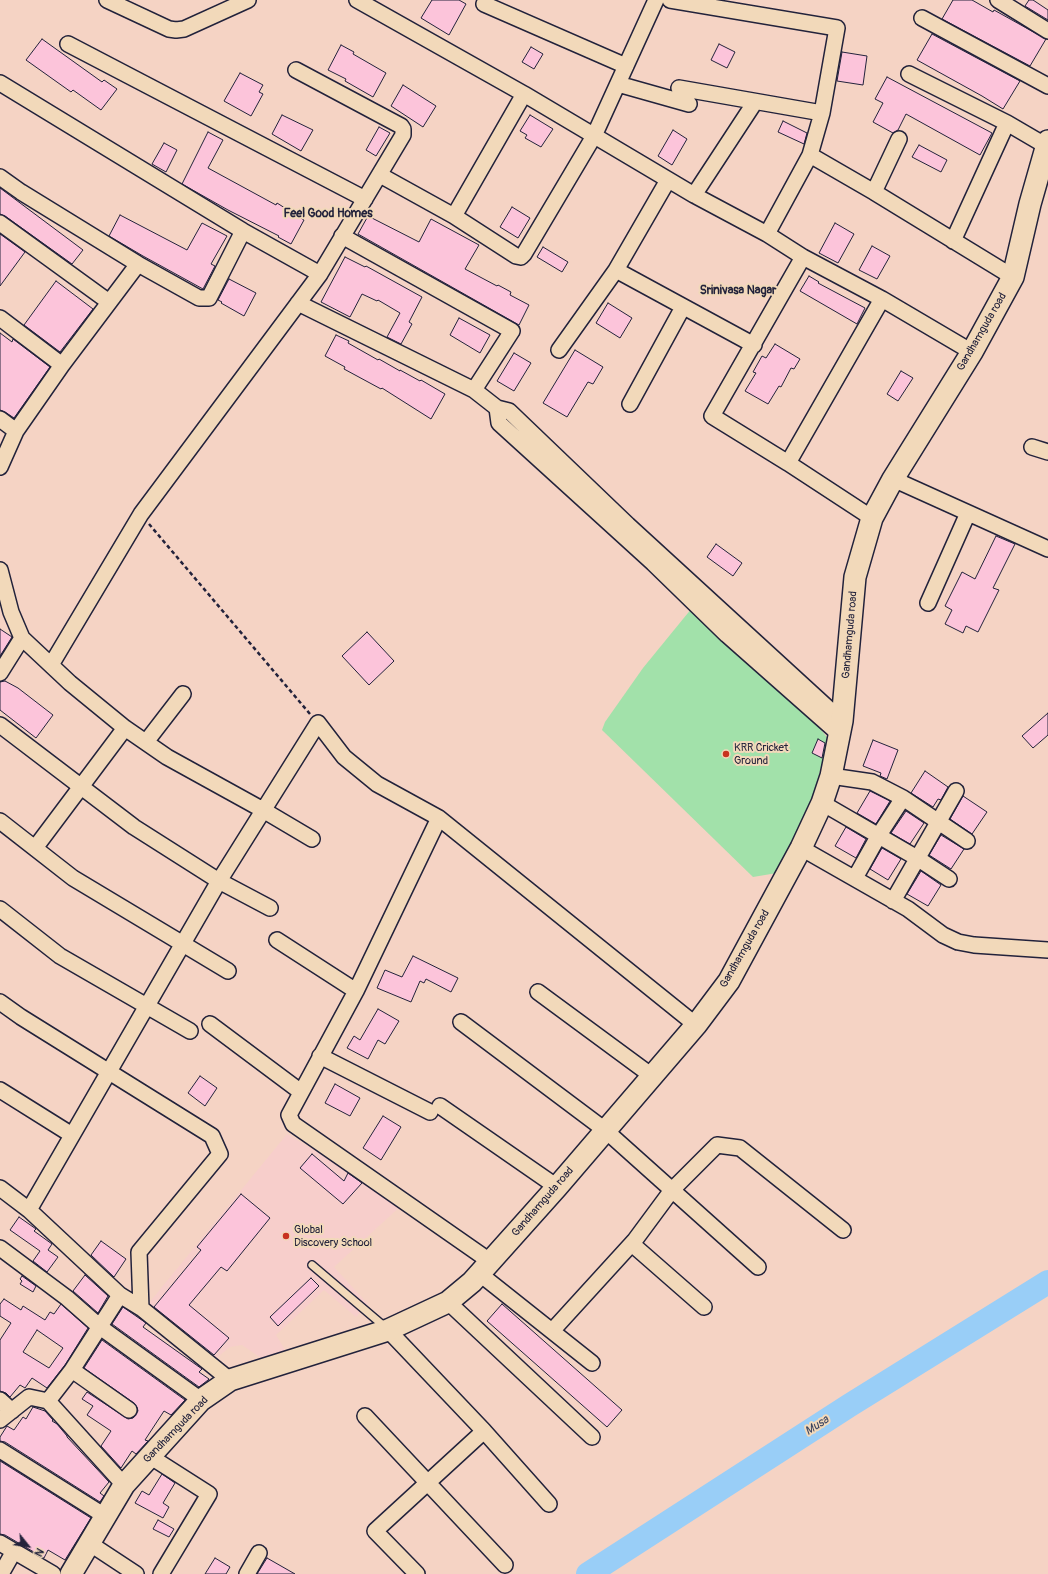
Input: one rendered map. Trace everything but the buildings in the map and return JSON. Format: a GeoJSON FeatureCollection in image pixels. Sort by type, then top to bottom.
{"type":"FeatureCollection","features":[{"type":"Feature","properties":{"kind":"street"},"geometry":{"type":"LineString","coordinates":[[108,0],[169,29],[176,30],[184,29],[248,0]]}},
{"type":"Feature","properties":{"kind":"street"},"geometry":{"type":"LineString","coordinates":[[357,0],[524,94],[694,195],[767,234],[803,257],[882,299],[972,352]]}},
{"type":"Feature","properties":{"kind":"street"},"geometry":{"type":"LineString","coordinates":[[380,175],[454,216],[516,256],[521,257],[594,136],[656,0]]}},
{"type":"Feature","properties":{"kind":"street"},"geometry":{"type":"LineString","coordinates":[[670,0],[837,28],[822,113],[810,155],[767,234]]}},
{"type":"Feature","properties":{"kind":"street"},"geometry":{"type":"LineString","coordinates":[[998,0],[1048,31]]}},
{"type":"Feature","properties":{"kind":"street"},"geometry":{"type":"LineString","coordinates":[[484,4],[626,66]]}},
{"type":"Feature","properties":{"kind":"street"},"geometry":{"type":"LineString","coordinates":[[922,18],[1048,86]]}},
{"type":"Feature","properties":{"kind":"street"},"geometry":{"type":"LineString","coordinates":[[68,44],[365,199]]}},
{"type":"Feature","properties":{"kind":"street"},"geometry":{"type":"LineString","coordinates":[[51,665],[141,514],[320,274],[403,135],[403,129],[401,126],[296,70]]}},
{"type":"Feature","properties":{"kind":"street"},"geometry":{"type":"LineString","coordinates":[[909,74],[1007,123],[1047,145]]}},
{"type":"Feature","properties":{"kind":"street"},"geometry":{"type":"LineString","coordinates":[[0,83],[243,231],[320,274]]}},
{"type":"Feature","properties":{"kind":"street"},"geometry":{"type":"LineString","coordinates":[[618,84],[689,104]]}},
{"type":"Feature","properties":{"kind":"street"},"geometry":{"type":"LineString","coordinates":[[679,88],[822,113]]}},
{"type":"Feature","properties":{"kind":"street"},"geometry":{"type":"LineString","coordinates":[[454,216],[524,94]]}},
{"type":"Feature","properties":{"kind":"street"},"geometry":{"type":"LineString","coordinates":[[694,195],[755,102]]}},
{"type":"Feature","properties":{"kind":"street"},"geometry":{"type":"LineString","coordinates":[[953,241],[1007,123]]}},
{"type":"Feature","properties":{"kind":"street"},"geometry":{"type":"LineString","coordinates":[[874,192],[899,139]]}},
{"type":"Feature","properties":{"kind":"street","name":"Gandhamguda road"},"geometry":{"type":"LineString","coordinates":[[71,1574],[124,1485],[201,1400],[230,1380],[388,1330],[448,1302],[472,1282],[557,1187],[696,1025],[728,981],[801,848],[822,802],[831,776],[841,728],[855,578],[872,518],[893,479],[972,352],[1013,278],[1030,204],[1047,145]]}},
{"type":"Feature","properties":{"kind":"street"},"geometry":{"type":"LineString","coordinates":[[810,155],[874,192],[1013,278]]}},
{"type":"Feature","properties":{"kind":"street"},"geometry":{"type":"LineString","coordinates":[[0,177],[21,192],[138,264],[200,298],[209,298],[243,231]]}},
{"type":"Feature","properties":{"kind":"street"},"geometry":{"type":"LineString","coordinates":[[559,350],[616,270],[668,180]]}},
{"type":"Feature","properties":{"kind":"street"},"geometry":{"type":"LineString","coordinates":[[0,223],[108,302]]}},
{"type":"Feature","properties":{"kind":"street"},"geometry":{"type":"LineString","coordinates":[[342,236],[512,331],[474,390]]}},
{"type":"Feature","properties":{"kind":"street"},"geometry":{"type":"LineString","coordinates":[[803,257],[712,416],[872,518]]}},
{"type":"Feature","properties":{"kind":"street"},"geometry":{"type":"LineString","coordinates":[[0,467],[16,431],[108,302],[138,264]]}},
{"type":"Feature","properties":{"kind":"street"},"geometry":{"type":"LineString","coordinates":[[616,270],[754,345]]}},
{"type":"Feature","properties":{"kind":"street"},"geometry":{"type":"LineString","coordinates":[[788,464],[882,299]]}},
{"type":"Feature","properties":{"kind":"street"},"geometry":{"type":"LineString","coordinates":[[298,303],[474,390],[497,408],[509,411],[590,497],[686,587],[727,635],[841,728]]}},
{"type":"Feature","properties":{"kind":"street"},"geometry":{"type":"LineString","coordinates":[[630,404],[683,307]]}},
{"type":"Feature","properties":{"kind":"street"},"geometry":{"type":"LineString","coordinates":[[0,318],[62,365]]}},
{"type":"Feature","properties":{"kind":"street"},"geometry":{"type":"LineString","coordinates":[[0,419],[16,431]]}},
{"type":"Feature","properties":{"kind":"street"},"geometry":{"type":"LineString","coordinates":[[1032,447],[1048,452]]}},
{"type":"Feature","properties":{"kind":"street"},"geometry":{"type":"LineString","coordinates":[[893,479],[1048,549]]}},
{"type":"Feature","properties":{"kind":"street"},"geometry":{"type":"LineString","coordinates":[[928,603],[968,513]]}},
{"type":"Feature","properties":{"kind":"street"},"geometry":{"type":"LineString","coordinates":[[0,570],[11,612],[22,638],[70,683],[126,728],[167,757],[312,839]]}},
{"type":"Feature","properties":{"kind":"street"},"geometry":{"type":"LineString","coordinates":[[1,668],[22,638]]}},
{"type":"Feature","properties":{"kind":"street"},"geometry":{"type":"LineString","coordinates":[[146,742],[183,694]]}},
{"type":"Feature","properties":{"kind":"street"},"geometry":{"type":"LineString","coordinates":[[29,1210],[219,880],[318,723],[344,757],[377,784],[439,818],[696,1025]]}},
{"type":"Feature","properties":{"kind":"street"},"geometry":{"type":"LineString","coordinates":[[0,725],[134,826],[219,880],[270,908]]}},
{"type":"Feature","properties":{"kind":"street"},"geometry":{"type":"LineString","coordinates":[[35,848],[126,728]]}},
{"type":"Feature","properties":{"kind":"street"},"geometry":{"type":"LineString","coordinates":[[831,776],[872,782],[903,798],[966,841]]}},
{"type":"Feature","properties":{"kind":"street"},"geometry":{"type":"LineString","coordinates":[[893,901],[956,791]]}},
{"type":"Feature","properties":{"kind":"street"},"geometry":{"type":"LineString","coordinates":[[855,878],[879,835],[903,798]]}},
{"type":"Feature","properties":{"kind":"street"},"geometry":{"type":"LineString","coordinates":[[822,802],[917,858],[949,879]]}},
{"type":"Feature","properties":{"kind":"street"},"geometry":{"type":"LineString","coordinates":[[439,818],[356,991],[289,1115],[293,1124],[372,1178],[485,1268],[552,1331],[592,1363]]}},
{"type":"Feature","properties":{"kind":"street"},"geometry":{"type":"LineString","coordinates":[[0,821],[73,878],[228,971]]}},
{"type":"Feature","properties":{"kind":"street"},"geometry":{"type":"LineString","coordinates":[[801,848],[908,909],[943,935],[958,942],[974,945],[1048,950]]}},
{"type":"Feature","properties":{"kind":"street"},"geometry":{"type":"LineString","coordinates":[[0,909],[60,956],[190,1032]]}},
{"type":"Feature","properties":{"kind":"street"},"geometry":{"type":"LineString","coordinates":[[277,940],[356,991]]}},
{"type":"Feature","properties":{"kind":"street"},"geometry":{"type":"LineString","coordinates":[[538,992],[652,1076]]}},
{"type":"Feature","properties":{"kind":"street"},"geometry":{"type":"LineString","coordinates":[[0,1002],[21,1017],[212,1136],[220,1154],[139,1252],[140,1308]]}},
{"type":"Feature","properties":{"kind":"street"},"geometry":{"type":"LineString","coordinates":[[461,1022],[605,1130],[758,1267]]}},
{"type":"Feature","properties":{"kind":"street"},"geometry":{"type":"LineString","coordinates":[[210,1024],[302,1092]]}},
{"type":"Feature","properties":{"kind":"street"},"geometry":{"type":"LineString","coordinates":[[320,1056],[435,1109],[557,1187]]}},
{"type":"Feature","properties":{"kind":"street"},"geometry":{"type":"LineString","coordinates":[[0,1090],[72,1136]]}},
{"type":"Feature","properties":{"kind":"street"},"geometry":{"type":"LineString","coordinates":[[552,1331],[632,1244],[672,1190],[717,1145],[740,1148],[843,1230]]}},
{"type":"Feature","properties":{"kind":"street"},"geometry":{"type":"LineString","coordinates":[[0,1188],[29,1210],[120,1295],[140,1308],[230,1380]]}},
{"type":"Feature","properties":{"kind":"street"},"geometry":{"type":"LineString","coordinates":[[632,1244],[704,1307]]}},
{"type":"Feature","properties":{"kind":"street"},"geometry":{"type":"LineString","coordinates":[[0,1248],[67,1298],[100,1327],[201,1400]]}},
{"type":"Feature","properties":{"kind":"street"},"geometry":{"type":"LineString","coordinates":[[48,1401],[72,1370],[120,1295]]}},
{"type":"Feature","properties":{"kind":"street"},"geometry":{"type":"LineString","coordinates":[[448,1302],[592,1437]]}},
{"type":"Feature","properties":{"kind":"street"},"geometry":{"type":"LineString","coordinates":[[388,1330],[484,1431],[549,1504]]}},
{"type":"Feature","properties":{"kind":"street"},"geometry":{"type":"LineString","coordinates":[[72,1370],[129,1410]]}},
{"type":"Feature","properties":{"kind":"street"},"geometry":{"type":"LineString","coordinates":[[0,1420],[30,1397],[48,1401],[124,1485]]}},
{"type":"Feature","properties":{"kind":"street"},"geometry":{"type":"LineString","coordinates":[[0,1400],[12,1411]]}},
{"type":"Feature","properties":{"kind":"street"},"geometry":{"type":"LineString","coordinates":[[365,1416],[505,1565]]}},
{"type":"Feature","properties":{"kind":"street"},"geometry":{"type":"LineString","coordinates":[[417,1574],[376,1531],[484,1431]]}},
{"type":"Feature","properties":{"kind":"street"},"geometry":{"type":"LineString","coordinates":[[0,1450],[105,1516]]}},
{"type":"Feature","properties":{"kind":"street"},"geometry":{"type":"LineString","coordinates":[[150,1456],[209,1494],[161,1574]]}},
{"type":"Feature","properties":{"kind":"street"},"geometry":{"type":"LineString","coordinates":[[0,1543],[52,1574]]}},
{"type":"Feature","properties":{"kind":"street"},"geometry":{"type":"LineString","coordinates":[[89,1543],[136,1574]]}},
{"type":"Feature","properties":{"kind":"street"},"geometry":{"type":"LineString","coordinates":[[1,1574],[14,1551]]}},
{"type":"Feature","properties":{"kind":"street"},"geometry":{"type":"LineString","coordinates":[[247,1574],[259,1553]]}},
{"type":"Feature","properties":{"kind":"lane"},"geometry":{"type":"LineString","coordinates":[[312,1265],[388,1330]]}},
{"type":"Feature","properties":{"kind":"path"},"geometry":{"type":"LineString","coordinates":[[141,514],[318,723]]}},
{"type":"Feature","properties":{"kind":"shaded area","name":"Global Discovery School"},"geometry":{"type":"Polygon","coordinates":[[[287,1134],[403,1204],[334,1267],[368,1304],[356,1317],[324,1290],[276,1335],[287,1353],[264,1360],[242,1345],[230,1347],[215,1359],[149,1303],[287,1134]]]}},
{"type":"Feature","properties":{"kind":"green space","name":"KRR Cricket Ground"},"geometry":{"type":"Polygon","coordinates":[[[692,608],[809,714],[829,740],[809,809],[777,873],[753,877],[602,730],[605,722],[643,668],[692,608]]]}},
{"type":"Feature","properties":{"kind":"waterway","name":"Musa"},"geometry":{"type":"LineString","coordinates":[[588,1574],[850,1405],[1048,1282]]}},
{"type":"Feature","properties":{"kind":"place","name":"KRR Cricket Ground"},"geometry":{"type":"Point","coordinates":[726,754]}},
{"type":"Feature","properties":{"kind":"place","name":"Global Discovery School"},"geometry":{"type":"Point","coordinates":[286,1236]}},
{"type":"Feature","properties":{"kind":"district","name":"Feel Good Homes"},"geometry":{"type":"Point","coordinates":[328,214]}},
{"type":"Feature","properties":{"kind":"district","name":"Srinivasa Nagar"},"geometry":{"type":"Point","coordinates":[738,291]}}]}
